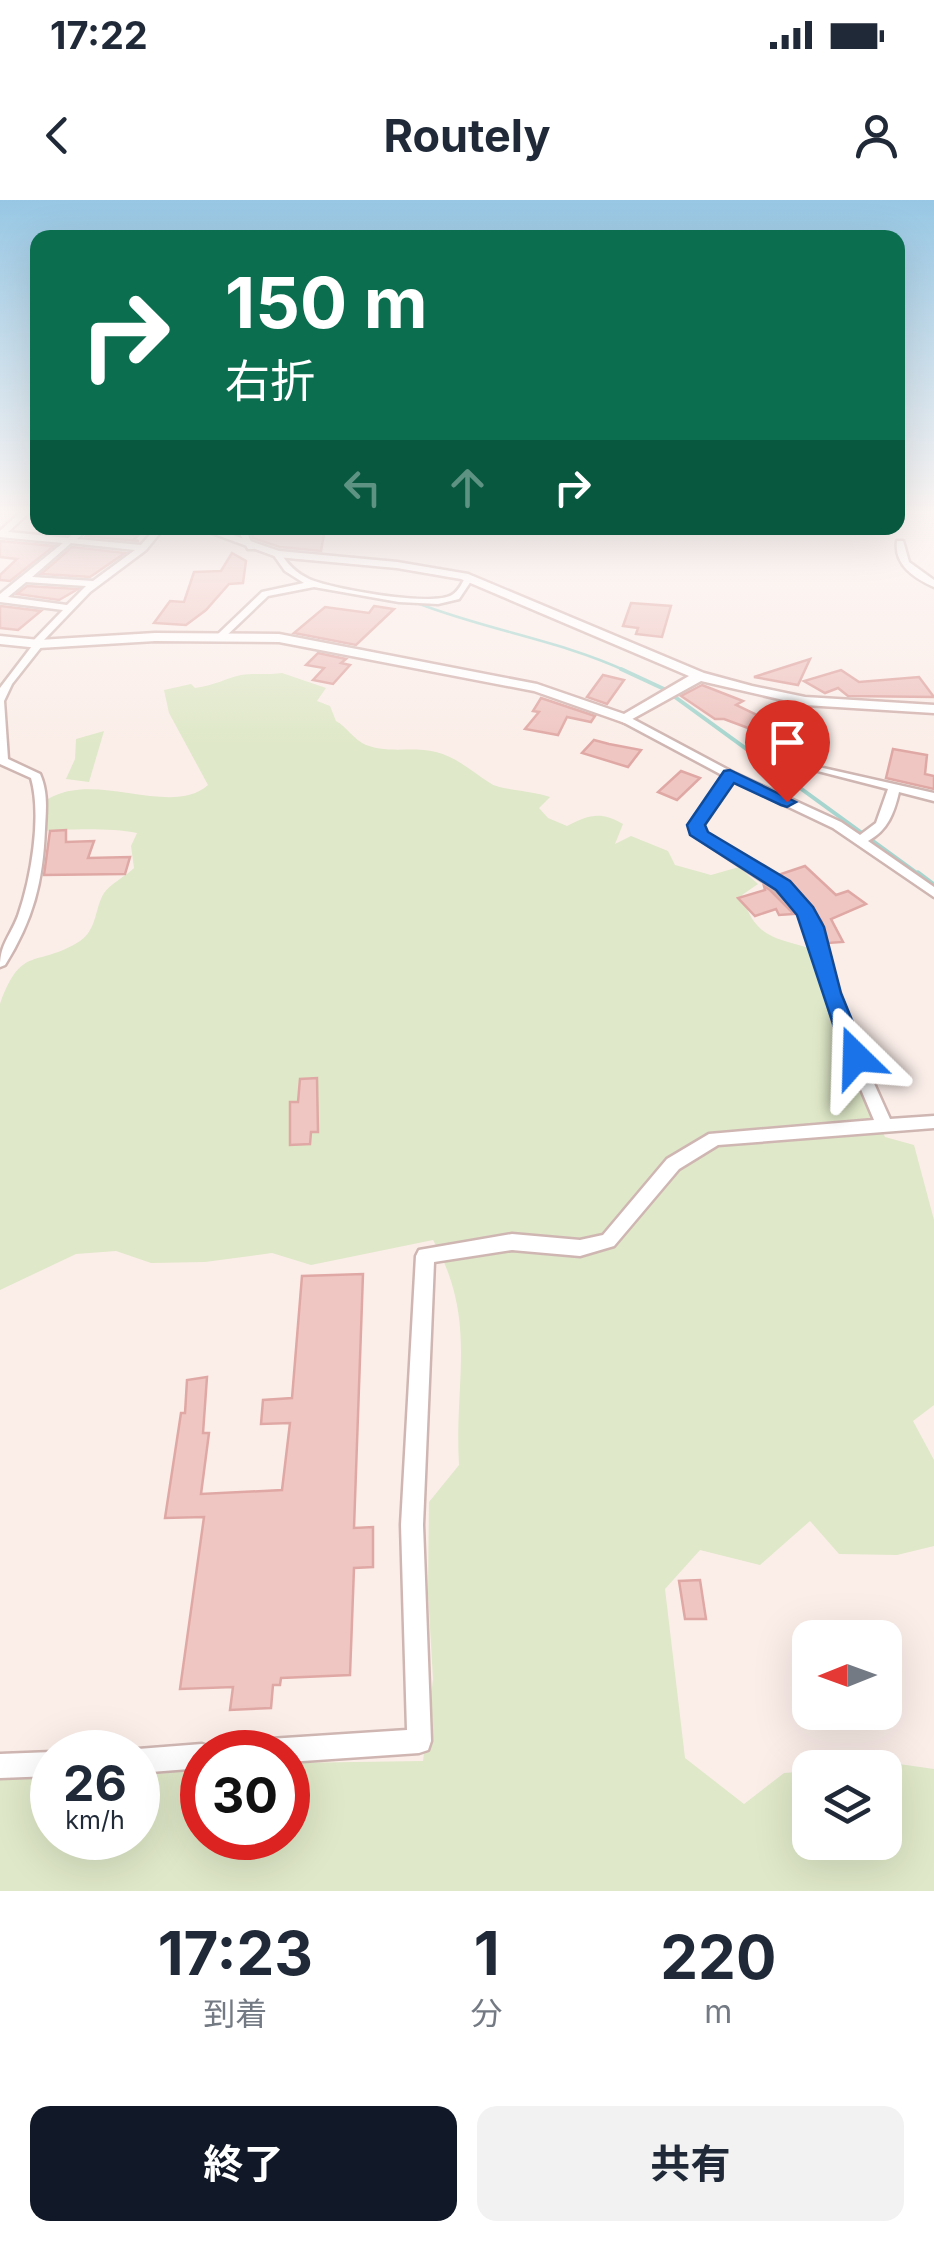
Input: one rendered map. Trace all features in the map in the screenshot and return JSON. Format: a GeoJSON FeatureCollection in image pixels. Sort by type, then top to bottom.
{"type":"FeatureCollection","features":[{"type":"Feature","properties":{"kind":"main road"},"geometry":{"type":"LineString","coordinates":[[492,588],[700,676],[805,700],[934,709]]}},
{"type":"Feature","properties":{"kind":"main road"},"geometry":{"type":"LineString","coordinates":[[0,640],[37,644],[222,636],[279,638],[537,688],[625,719],[700,676]]}},
{"type":"Feature","properties":{"kind":"street"},"geometry":{"type":"LineString","coordinates":[[0,962],[22,928],[30,905],[40,793],[39,780],[32,772],[7,766],[3,761],[0,702],[7,683],[37,644],[89,588]]}},
{"type":"Feature","properties":{"kind":"street"},"geometry":{"type":"LineString","coordinates":[[222,636],[265,594],[295,588]]}},
{"type":"Feature","properties":{"kind":"street"},"geometry":{"type":"LineString","coordinates":[[328,588],[444,602],[454,599],[462,588]]}},
{"type":"Feature","properties":{"kind":"street"},"geometry":{"type":"LineString","coordinates":[[0,599],[69,608]]}},
{"type":"Feature","properties":{"kind":"street"},"geometry":{"type":"LineString","coordinates":[[625,719],[862,839],[934,893]]}},
{"type":"Feature","properties":{"kind":"street"},"geometry":{"type":"LineString","coordinates":[[818,768],[934,797]]}},
{"type":"Feature","properties":{"kind":"street"},"geometry":{"type":"LineString","coordinates":[[730,775],[696,825],[699,835],[783,885],[806,912],[842,1028],[885,1127]]}},
{"type":"Feature","properties":{"kind":"street"},"geometry":{"type":"LineString","coordinates":[[862,839],[884,825],[894,786]]}},
{"type":"Feature","properties":{"kind":"street"},"geometry":{"type":"LineString","coordinates":[[310,1748],[420,1741],[412,1525],[426,1256],[512,1242],[580,1248],[608,1241],[673,1164],[715,1139],[934,1122]]}},
{"type":"Feature","properties":{"kind":"street"},"geometry":{"type":"LineString","coordinates":[[0,1766],[30,1765]]}},
{"type":"Feature","properties":{"kind":"green space"},"geometry":{"type":"Polygon","coordinates":[[[282,673],[326,688],[317,701],[330,706],[336,721],[366,745],[436,752],[495,785],[550,797],[539,808],[548,818],[567,826],[595,816],[608,817],[623,824],[615,844],[631,836],[668,851],[675,865],[711,875],[739,867],[758,884],[742,895],[760,928],[776,938],[813,949],[840,1034],[885,1137],[914,1145],[934,1220],[934,1405],[913,1421],[934,1460],[934,1546],[897,1555],[839,1554],[810,1521],[760,1565],[700,1550],[665,1589],[685,1758],[744,1804],[784,1773],[792,1772],[792,1860],[902,1860],[902,1764],[934,1769],[934,1891],[0,1891],[0,1779],[30,1779],[30,1860],[160,1860],[160,1774],[180,1771],[180,1860],[310,1860],[310,1763],[423,1761],[433,1679],[428,1593],[429,1502],[459,1465],[460,1324],[447,1269],[433,1240],[311,1265],[272,1253],[205,1262],[151,1263],[116,1251],[76,1254],[0,1290],[0,1004],[23,965],[65,949],[86,936],[104,893],[134,868],[131,846],[137,833],[45,831],[48,799],[67,791],[88,789],[174,797],[192,794],[208,785],[169,713],[164,690],[191,684],[202,687],[241,675],[282,673]]]}},
{"type":"Feature","properties":{"kind":"green space"},"geometry":{"type":"Polygon","coordinates":[[[104,731],[89,782],[66,779],[75,759],[76,739],[104,731]]]}},
{"type":"Feature","properties":{"kind":"building"},"geometry":{"type":"Polygon","coordinates":[[[25,588],[78,589],[59,600],[17,594],[25,588]]]}},
{"type":"Feature","properties":{"kind":"building"},"geometry":{"type":"Polygon","coordinates":[[[189,588],[226,588],[186,625],[154,623],[170,601],[184,602],[189,588]]]}},
{"type":"Feature","properties":{"kind":"building"},"geometry":{"type":"Polygon","coordinates":[[[631,603],[671,606],[662,637],[636,634],[638,628],[623,626],[631,603]]]}},
{"type":"Feature","properties":{"kind":"building"},"geometry":{"type":"Polygon","coordinates":[[[374,606],[394,609],[356,645],[294,633],[325,607],[369,613],[374,606]]]}},
{"type":"Feature","properties":{"kind":"building"},"geometry":{"type":"Polygon","coordinates":[[[0,607],[41,611],[18,630],[0,628],[0,607]]]}},
{"type":"Feature","properties":{"kind":"building"},"geometry":{"type":"Polygon","coordinates":[[[318,653],[346,659],[341,663],[350,665],[333,684],[313,680],[324,668],[306,665],[318,653]]]}},
{"type":"Feature","properties":{"kind":"building"},"geometry":{"type":"Polygon","coordinates":[[[810,659],[798,685],[754,677],[810,659]]]}},
{"type":"Feature","properties":{"kind":"building"},"geometry":{"type":"Polygon","coordinates":[[[841,670],[859,682],[919,677],[934,697],[848,696],[838,688],[825,693],[804,681],[841,670]]]}},
{"type":"Feature","properties":{"kind":"building"},"geometry":{"type":"Polygon","coordinates":[[[603,675],[624,680],[607,704],[587,697],[603,675]]]}},
{"type":"Feature","properties":{"kind":"building"},"geometry":{"type":"Polygon","coordinates":[[[702,685],[743,701],[736,705],[774,723],[759,732],[715,719],[681,696],[702,685]]]}},
{"type":"Feature","properties":{"kind":"building"},"geometry":{"type":"Polygon","coordinates":[[[541,698],[595,716],[591,722],[567,717],[558,735],[525,729],[539,712],[533,711],[541,698]]]}},
{"type":"Feature","properties":{"kind":"building"},"geometry":{"type":"Polygon","coordinates":[[[594,740],[641,750],[628,767],[582,753],[594,740]]]}},
{"type":"Feature","properties":{"kind":"building"},"geometry":{"type":"Polygon","coordinates":[[[893,749],[927,755],[925,774],[934,776],[934,789],[886,778],[893,749]]]}},
{"type":"Feature","properties":{"kind":"building"},"geometry":{"type":"Polygon","coordinates":[[[681,771],[700,778],[677,800],[658,792],[681,771]]]}},
{"type":"Feature","properties":{"kind":"building"},"geometry":{"type":"Polygon","coordinates":[[[66,830],[66,842],[94,841],[88,858],[130,857],[125,874],[44,875],[50,831],[66,830]]]}},
{"type":"Feature","properties":{"kind":"building"},"geometry":{"type":"Polygon","coordinates":[[[805,866],[836,895],[848,891],[866,904],[831,919],[843,942],[828,943],[822,922],[810,905],[778,875],[805,866]]]}},
{"type":"Feature","properties":{"kind":"building"},"geometry":{"type":"Polygon","coordinates":[[[764,886],[794,914],[779,915],[776,909],[755,916],[738,898],[765,890],[764,886]]]}},
{"type":"Feature","properties":{"kind":"building"},"geometry":{"type":"Polygon","coordinates":[[[317,1078],[318,1132],[311,1132],[310,1144],[290,1145],[290,1102],[298,1102],[300,1079],[317,1078]]]}},
{"type":"Feature","properties":{"kind":"building"},"geometry":{"type":"Polygon","coordinates":[[[363,1274],[354,1528],[373,1527],[373,1567],[354,1568],[350,1675],[281,1678],[280,1685],[273,1685],[271,1708],[230,1710],[233,1687],[180,1689],[204,1517],[165,1518],[181,1413],[185,1413],[187,1380],[207,1377],[203,1433],[209,1433],[201,1494],[282,1490],[290,1423],[261,1424],[263,1400],[292,1398],[302,1276],[363,1274]]]}},
{"type":"Feature","properties":{"kind":"building"},"geometry":{"type":"Polygon","coordinates":[[[700,1580],[706,1619],[685,1619],[679,1581],[700,1580]]]}},
{"type":"Feature","properties":{"kind":"waterway"},"geometry":{"type":"LineString","coordinates":[[323,588],[371,597]]}},
{"type":"Feature","properties":{"kind":"waterway"},"geometry":{"type":"LineString","coordinates":[[417,603],[575,651],[626,671]]}},
{"type":"Feature","properties":{"kind":"waterway"},"geometry":{"type":"LineString","coordinates":[[621,669],[664,689],[921,876]]}},
{"type":"Feature","properties":{"kind":"waterway"},"geometry":{"type":"LineString","coordinates":[[918,873],[934,885]]}},
{"type":"Feature","properties":{"kind":"route"},"geometry":{"type":"LineString","coordinates":[[787,802],[730,775],[696,825],[699,835],[725,853],[783,885],[806,912],[814,927],[842,1028],[856,1057]]}}]}
